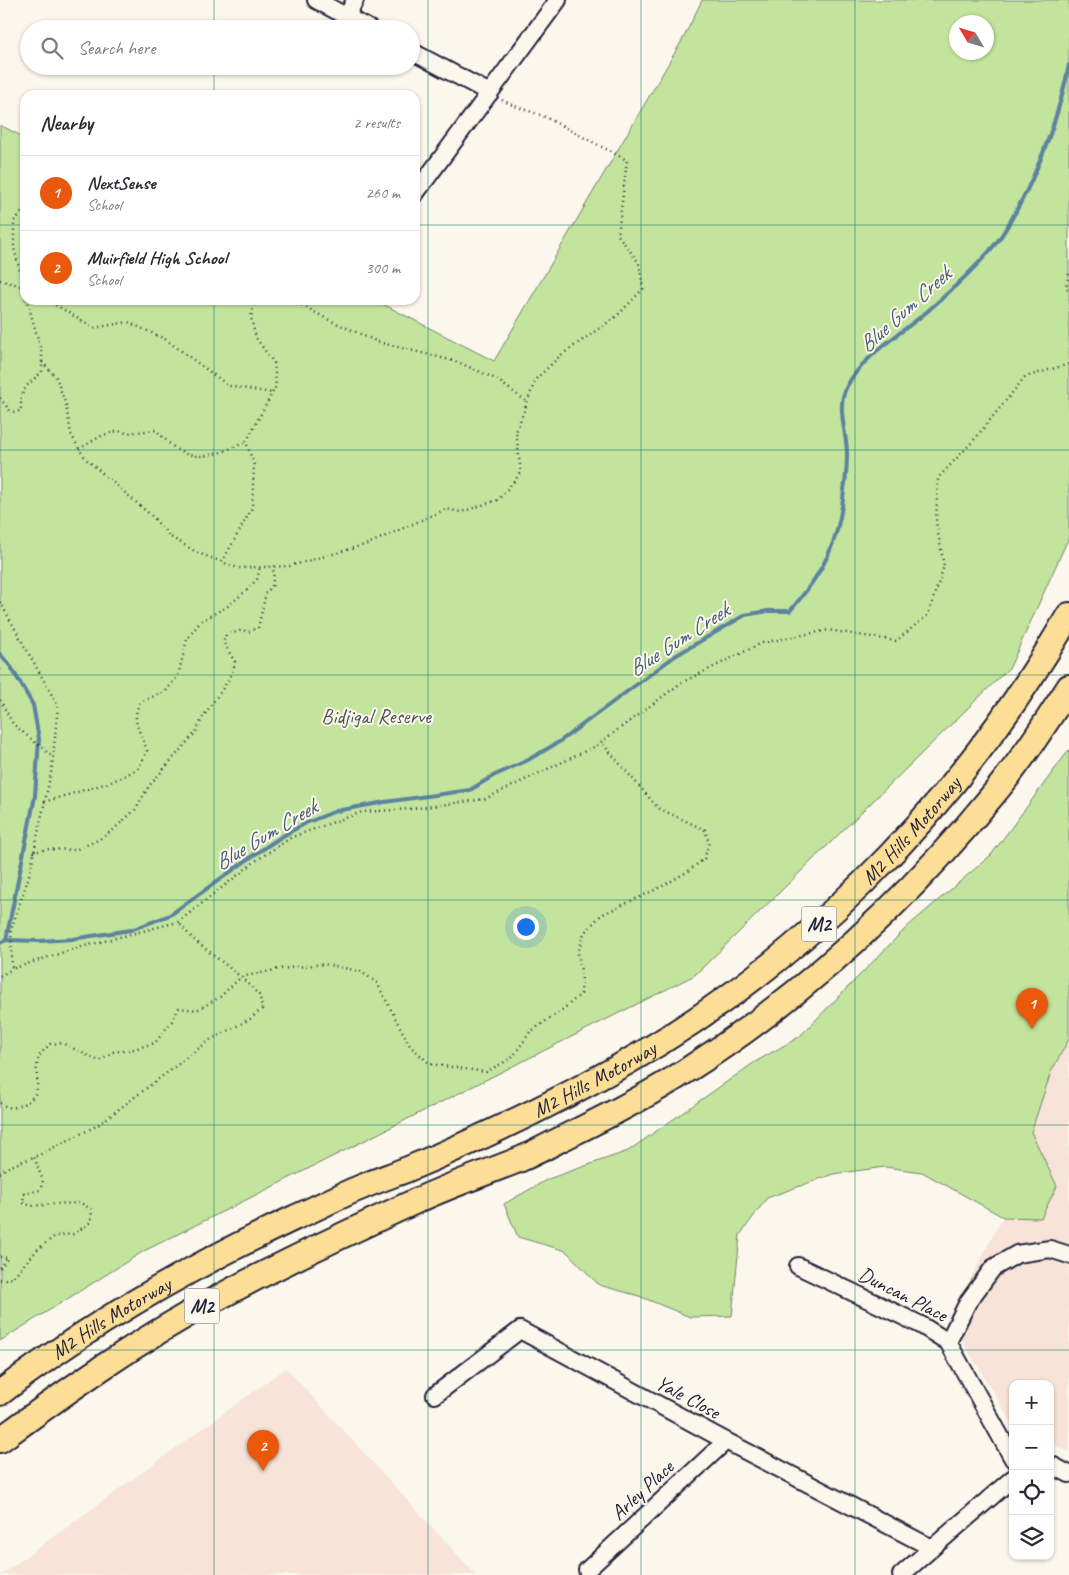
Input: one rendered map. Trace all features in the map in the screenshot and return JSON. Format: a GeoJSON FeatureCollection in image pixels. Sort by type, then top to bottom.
{"type":"FeatureCollection","features":[{"type":"Feature","properties":{"kind":"highway","name":"M2 Hills Motorway"},"geometry":{"type":"LineString","coordinates":[[0,1393],[74,1340],[146,1294],[215,1256],[363,1186],[408,1169],[482,1135],[592,1082],[657,1045],[741,988],[800,942],[851,896],[925,816],[971,760],[1025,687],[1069,615]]}},
{"type":"Feature","properties":{"kind":"highway","name":"M2 Hills Motorway"},"geometry":{"type":"LineString","coordinates":[[0,1440],[120,1355],[202,1306],[258,1276],[420,1199],[523,1158],[605,1118],[684,1073],[749,1028],[812,980],[867,932],[934,864],[994,794],[1038,735],[1069,687]]}},
{"type":"Feature","properties":{"kind":"street"},"geometry":{"type":"LineString","coordinates":[[316,0],[354,20]]}},
{"type":"Feature","properties":{"kind":"street"},"geometry":{"type":"LineString","coordinates":[[347,16],[355,0]]}},
{"type":"Feature","properties":{"kind":"street"},"geometry":{"type":"LineString","coordinates":[[420,187],[558,0]]}},
{"type":"Feature","properties":{"kind":"street"},"geometry":{"type":"LineString","coordinates":[[420,56],[490,93]]}},
{"type":"Feature","properties":{"kind":"street"},"geometry":{"type":"LineString","coordinates":[[948,1342],[968,1302],[993,1268],[1017,1254],[1050,1249],[1069,1255]]}},
{"type":"Feature","properties":{"kind":"street","name":"Duncan Place"},"geometry":{"type":"LineString","coordinates":[[798,1266],[921,1324],[948,1342],[1009,1452]]}},
{"type":"Feature","properties":{"kind":"street","name":"Yale Close"},"geometry":{"type":"LineString","coordinates":[[435,1395],[520,1330],[726,1441],[932,1548]]}},
{"type":"Feature","properties":{"kind":"street","name":"Arley Place"},"geometry":{"type":"LineString","coordinates":[[587,1570],[726,1441]]}},
{"type":"Feature","properties":{"kind":"street"},"geometry":{"type":"LineString","coordinates":[[1054,1466],[1069,1474]]}},
{"type":"Feature","properties":{"kind":"street"},"geometry":{"type":"LineString","coordinates":[[901,1575],[1009,1481]]}},
{"type":"Feature","properties":{"kind":"path"},"geometry":{"type":"LineString","coordinates":[[42,362],[56,377],[66,405],[71,434],[78,449],[86,459],[153,517],[170,536],[198,552],[238,568],[290,566],[368,544],[446,509],[461,512],[498,500],[521,473],[516,432],[536,379],[561,355],[617,316],[643,289],[639,263],[618,236],[627,160],[543,116],[512,105],[490,93]]}},
{"type":"Feature","properties":{"kind":"path"},"geometry":{"type":"LineString","coordinates":[[20,214],[14,221],[14,248],[20,271]]}},
{"type":"Feature","properties":{"kind":"path"},"geometry":{"type":"LineString","coordinates":[[1069,274],[1066,285],[1069,292]]}},
{"type":"Feature","properties":{"kind":"path"},"geometry":{"type":"LineString","coordinates":[[0,280],[20,286]]}},
{"type":"Feature","properties":{"kind":"path"},"geometry":{"type":"LineString","coordinates":[[0,398],[10,412],[21,411],[20,396],[42,372],[42,353],[28,305]]}},
{"type":"Feature","properties":{"kind":"path"},"geometry":{"type":"LineString","coordinates":[[56,305],[94,328],[128,322],[165,339],[229,386],[272,394]]}},
{"type":"Feature","properties":{"kind":"path"},"geometry":{"type":"LineString","coordinates":[[78,449],[103,435],[118,431],[127,433],[156,430],[178,450],[194,456],[215,455],[246,442],[276,386],[274,363],[256,338],[251,318],[253,305]]}},
{"type":"Feature","properties":{"kind":"path"},"geometry":{"type":"LineString","coordinates":[[302,305],[325,318],[378,342],[458,362],[496,378],[527,402]]}},
{"type":"Feature","properties":{"kind":"path"},"geometry":{"type":"LineString","coordinates":[[0,976],[12,969],[73,949],[178,922],[256,860],[292,837],[362,812],[411,809],[485,799],[601,742],[681,683],[762,643],[828,630],[896,641],[928,615],[944,566],[936,522],[938,478],[973,441],[1025,377],[1069,364]]}},
{"type":"Feature","properties":{"kind":"path"},"geometry":{"type":"LineString","coordinates":[[222,562],[252,508],[254,465],[246,442]]}},
{"type":"Feature","properties":{"kind":"path"},"geometry":{"type":"LineString","coordinates":[[34,852],[49,849],[75,850],[98,840],[113,830],[134,810],[150,786],[196,732],[199,723],[229,679],[234,662],[223,642],[226,635],[243,630],[248,632],[258,628],[266,593],[272,586],[274,573],[272,566]]}},
{"type":"Feature","properties":{"kind":"path"},"geometry":{"type":"LineString","coordinates":[[44,802],[111,782],[138,769],[147,751],[143,736],[136,725],[135,712],[140,702],[166,691],[178,676],[187,639],[201,621],[228,606],[247,590],[257,579],[260,567]]}},
{"type":"Feature","properties":{"kind":"path"},"geometry":{"type":"LineString","coordinates":[[0,602],[58,706],[53,757],[29,876],[11,930],[12,969]]}},
{"type":"Feature","properties":{"kind":"path"},"geometry":{"type":"LineString","coordinates":[[0,700],[13,724],[53,757]]}},
{"type":"Feature","properties":{"kind":"path"},"geometry":{"type":"LineString","coordinates":[[0,1102],[4,1106],[15,1108],[29,1102],[37,1091],[37,1071],[40,1056],[50,1044],[62,1043],[99,1061],[113,1052],[155,1043],[172,1021],[179,1008],[197,1010],[220,997],[241,977],[280,969],[322,964],[360,971],[377,984],[410,1046],[430,1064],[486,1072],[512,1058],[530,1032],[581,994],[582,977],[578,953],[584,933],[601,915],[656,889],[704,860],[709,843],[705,830],[658,808],[601,742]]}},
{"type":"Feature","properties":{"kind":"path"},"geometry":{"type":"LineString","coordinates":[[0,1173],[6,1168],[34,1157],[98,1125],[210,1040],[250,1019],[262,1009],[260,996],[241,977],[193,939],[178,922]]}},
{"type":"Feature","properties":{"kind":"path"},"geometry":{"type":"LineString","coordinates":[[0,1280],[12,1278],[38,1249],[56,1236],[74,1234],[91,1222],[92,1210],[80,1203],[32,1206],[23,1203],[24,1194],[40,1190],[43,1181],[34,1157]]}},
{"type":"Feature","properties":{"kind":"path"},"geometry":{"type":"LineString","coordinates":[[0,1257],[8,1258],[0,1268]]}},
{"type":"Feature","properties":{"kind":"shaded area"},"geometry":{"type":"Polygon","coordinates":[[[1069,886],[1069,1452],[1054,1445],[1054,1380],[1009,1380],[1009,1418],[949,1319],[1003,1217],[922,1172],[1069,886]]]}},
{"type":"Feature","properties":{"kind":"shaded area"},"geometry":{"type":"Polygon","coordinates":[[[286,1368],[476,1575],[1,1575],[286,1368]]]}},
{"type":"Feature","properties":{"kind":"green space","name":"Bidjigal Reserve"},"geometry":{"type":"Polygon","coordinates":[[[702,0],[1069,0],[1069,537],[1010,667],[695,975],[144,1251],[0,1341],[0,125],[20,135],[20,305],[385,305],[494,361],[684,37],[702,0]]]}},
{"type":"Feature","properties":{"kind":"green space"},"geometry":{"type":"Polygon","coordinates":[[[1069,750],[1069,1039],[1051,1072],[1031,1132],[1057,1186],[1041,1218],[1003,1217],[922,1172],[885,1167],[833,1174],[767,1198],[740,1235],[732,1316],[690,1317],[639,1296],[599,1285],[566,1251],[518,1237],[504,1204],[548,1179],[628,1151],[755,1062],[799,1037],[907,927],[991,855],[1069,750]]]}},
{"type":"Feature","properties":{"kind":"waterway","name":"Blue Gum Creek"},"geometry":{"type":"LineString","coordinates":[[6,940],[40,941],[72,939],[131,930],[170,915],[251,857],[306,823],[336,811],[470,790],[559,742],[675,656],[745,615],[768,611],[790,611],[821,569],[834,541],[838,526],[847,467],[847,452],[842,418],[842,402],[847,386],[863,364],[930,309],[997,242],[1027,190],[1041,159],[1057,113],[1069,65]]}},
{"type":"Feature","properties":{"kind":"waterway"},"geometry":{"type":"LineString","coordinates":[[0,654],[11,667],[33,705],[39,739],[35,796],[6,940],[0,943]]}},
{"type":"Feature","properties":{"kind":"place","name":"NextSense"},"geometry":{"type":"Point","coordinates":[1032,1029]}},
{"type":"Feature","properties":{"kind":"place","name":"Muirfield High School"},"geometry":{"type":"Point","coordinates":[263,1471]}}]}
